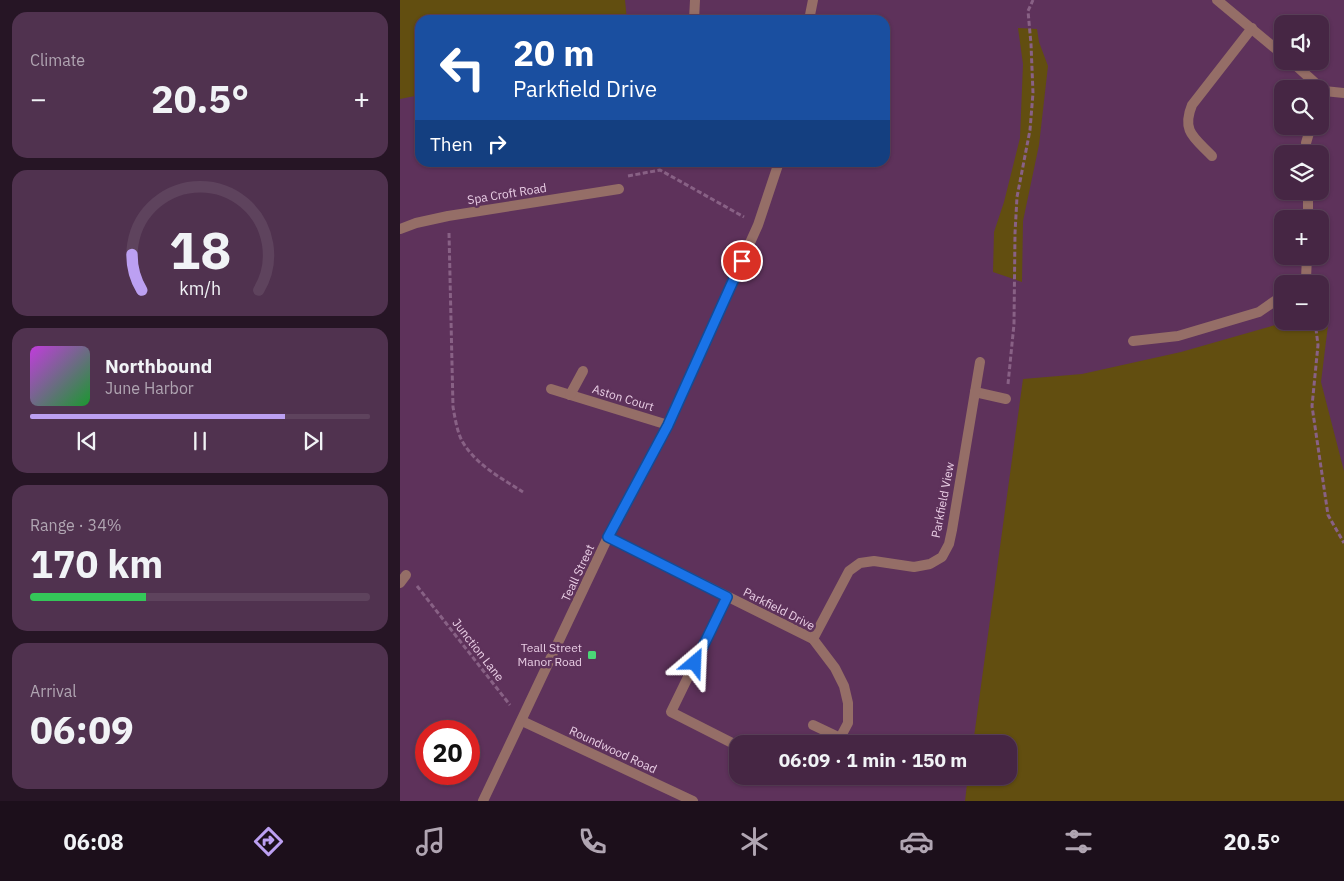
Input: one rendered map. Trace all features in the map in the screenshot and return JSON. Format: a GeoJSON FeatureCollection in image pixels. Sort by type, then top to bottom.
{"type":"FeatureCollection","features":[{"type":"Feature","properties":{"kind":"street"},"geometry":{"type":"LineString","coordinates":[[694,15],[695,0]]}},
{"type":"Feature","properties":{"kind":"street"},"geometry":{"type":"LineString","coordinates":[[810,15],[813,0]]}},
{"type":"Feature","properties":{"kind":"street"},"geometry":{"type":"LineString","coordinates":[[1217,0],[1274,47]]}},
{"type":"Feature","properties":{"kind":"street"},"geometry":{"type":"LineString","coordinates":[[1212,156],[1192,135],[1187,119],[1192,105],[1252,28]]}},
{"type":"Feature","properties":{"kind":"street"},"geometry":{"type":"LineString","coordinates":[[1300,70],[1312,80]]}},
{"type":"Feature","properties":{"kind":"street"},"geometry":{"type":"LineString","coordinates":[[1329,92],[1344,93]]}},
{"type":"Feature","properties":{"kind":"street","name":"Teall Street"},"geometry":{"type":"LineString","coordinates":[[483,801],[608,537],[668,425],[758,225],[777,167]]}},
{"type":"Feature","properties":{"kind":"street","name":"Spa Croft Road"},"geometry":{"type":"LineString","coordinates":[[400,229],[416,223],[448,216],[619,190]]}},
{"type":"Feature","properties":{"kind":"street"},"geometry":{"type":"LineString","coordinates":[[1133,341],[1178,336],[1259,312],[1274,302]]}},
{"type":"Feature","properties":{"kind":"street","name":"Parkfield View"},"geometry":{"type":"LineString","coordinates":[[813,639],[849,571],[860,563],[888,562],[914,567],[930,564],[942,557],[949,544],[952,530],[980,362]]}},
{"type":"Feature","properties":{"kind":"street","name":"Aston Court"},"geometry":{"type":"LineString","coordinates":[[570,395],[583,370]]}},
{"type":"Feature","properties":{"kind":"street","name":"Aston Court"},"geometry":{"type":"LineString","coordinates":[[551,389],[668,425]]}},
{"type":"Feature","properties":{"kind":"street"},"geometry":{"type":"LineString","coordinates":[[974,392],[1006,399]]}},
{"type":"Feature","properties":{"kind":"street","name":"Parkfield Drive"},"geometry":{"type":"LineString","coordinates":[[608,537],[813,639],[835,668],[844,686],[848,703],[848,723],[842,735]]}},
{"type":"Feature","properties":{"kind":"street"},"geometry":{"type":"LineString","coordinates":[[727,597],[671,712],[729,741]]}},
{"type":"Feature","properties":{"kind":"street","name":"Roundwood Road"},"geometry":{"type":"LineString","coordinates":[[522,721],[693,801]]}},
{"type":"Feature","properties":{"kind":"street"},"geometry":{"type":"LineString","coordinates":[[813,725],[834,735]]}},
{"type":"Feature","properties":{"kind":"path"},"geometry":{"type":"LineString","coordinates":[[1006,399],[1014,324],[1014,233],[1017,197],[1030,130],[1033,93],[1032,44],[1028,11],[1033,0]]}},
{"type":"Feature","properties":{"kind":"path"},"geometry":{"type":"LineString","coordinates":[[619,190],[618,178],[660,170],[758,225]]}},
{"type":"Feature","properties":{"kind":"path"},"geometry":{"type":"LineString","coordinates":[[448,216],[453,407],[456,425],[462,441],[485,467],[523,492]]}},
{"type":"Feature","properties":{"kind":"path"},"geometry":{"type":"LineString","coordinates":[[1316,330],[1318,345],[1312,406],[1328,515],[1344,543]]}},
{"type":"Feature","properties":{"kind":"path","name":"Junction Lane"},"geometry":{"type":"LineString","coordinates":[[420,590],[522,721]]}},
{"type":"Feature","properties":{"kind":"shaded area"},"geometry":{"type":"Polygon","coordinates":[[[400,0],[625,0],[626,15],[415,15],[415,96],[400,99],[400,0]]]}},
{"type":"Feature","properties":{"kind":"shaded area"},"geometry":{"type":"Polygon","coordinates":[[[1018,28],[1037,29],[1039,42],[1048,66],[1039,145],[1023,221],[1022,282],[993,272],[994,232],[1004,202],[1020,138],[1023,64],[1018,28]]]}},
{"type":"Feature","properties":{"kind":"shaded area"},"geometry":{"type":"Polygon","coordinates":[[[1274,325],[1274,330],[1327,330],[1321,382],[1344,471],[1344,801],[965,801],[967,785],[1017,785],[1017,735],[974,735],[1023,379],[1082,374],[1181,352],[1274,325]]]}},
{"type":"Feature","properties":{"kind":"place","name":"Teall Street Manor Road"},"geometry":{"type":"Point","coordinates":[592,655]}},
{"type":"Feature","properties":{"kind":"route"},"geometry":{"type":"LineString","coordinates":[[695,663],[727,597],[608,537],[668,425],[742,261]]}}]}
